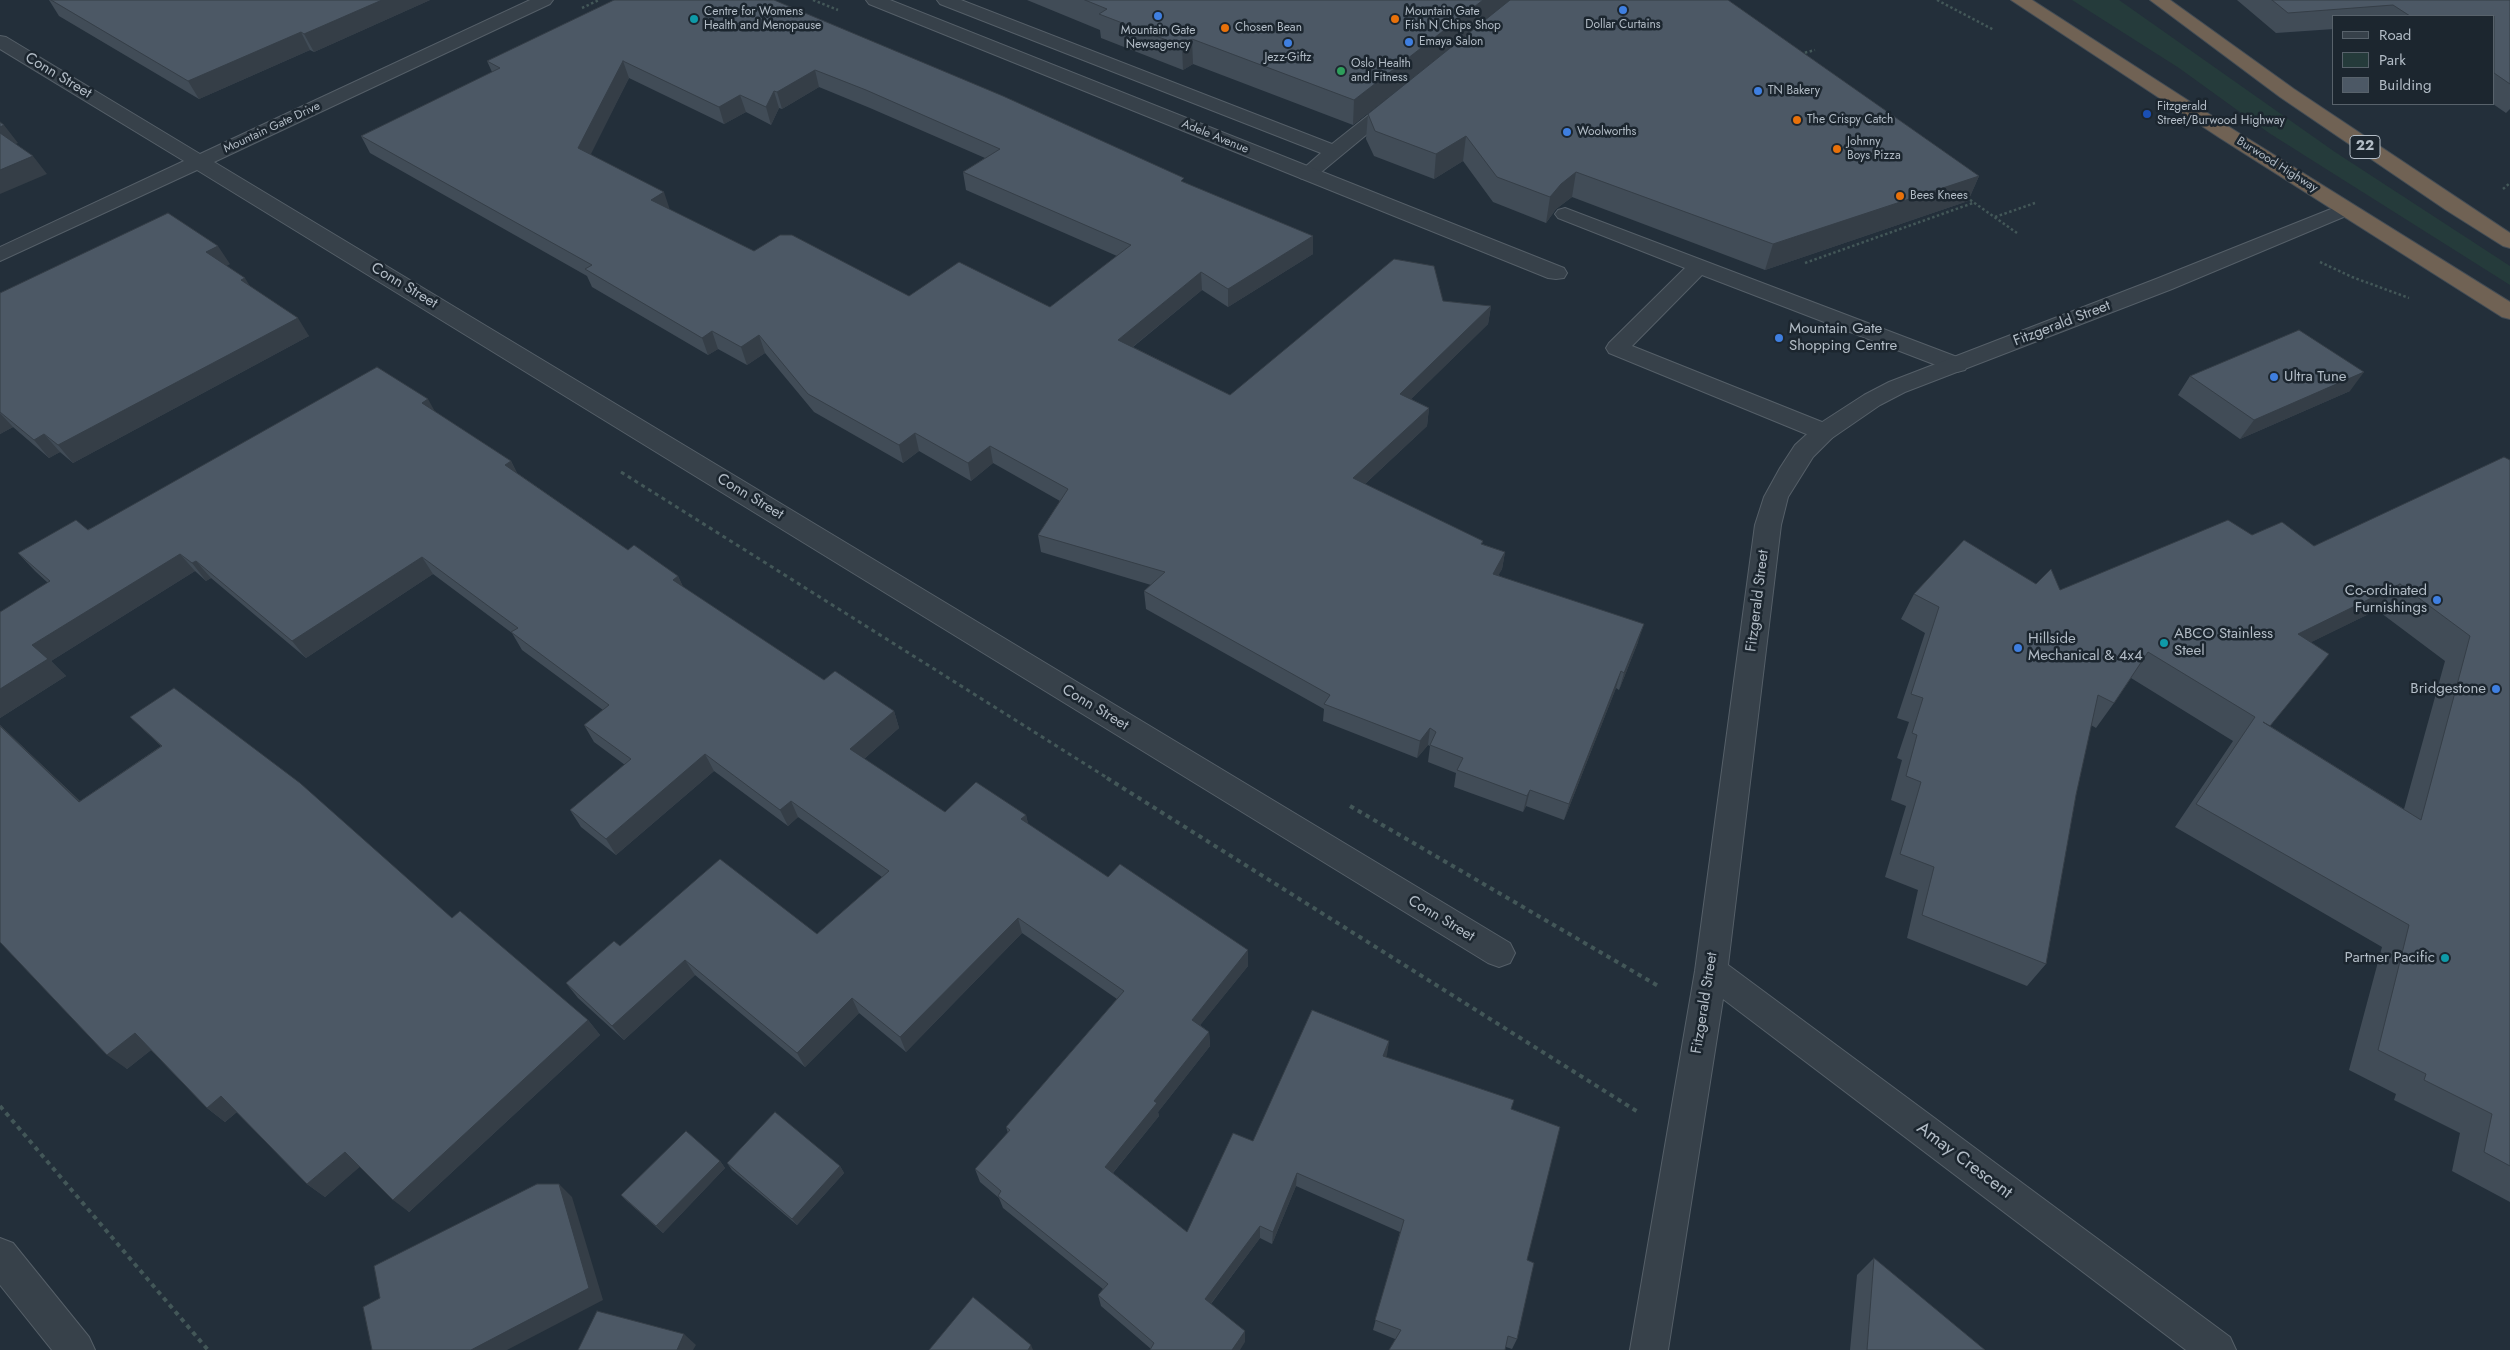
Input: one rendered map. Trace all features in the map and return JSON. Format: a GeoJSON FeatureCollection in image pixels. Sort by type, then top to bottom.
{"type":"FeatureCollection","features":[{"type":"Feature","properties":{"kind":"highway","name":"Burwood Highway"},"geometry":{"type":"LineString","coordinates":[[2020,0],[2510,312]]}},
{"type":"Feature","properties":{"kind":"highway","name":"22"},"geometry":{"type":"LineString","coordinates":[[2159,0],[2295,99],[2453,206],[2510,242]]}},
{"type":"Feature","properties":{"kind":"street","name":"Mountain Gate Drive"},"geometry":{"type":"LineString","coordinates":[[0,255],[544,0]]}},
{"type":"Feature","properties":{"kind":"street","name":"Adele Avenue"},"geometry":{"type":"LineString","coordinates":[[875,0],[1556,273]]}},
{"type":"Feature","properties":{"kind":"street"},"geometry":{"type":"LineString","coordinates":[[946,0],[1335,152]]}},
{"type":"Feature","properties":{"kind":"street","name":"Conn Street"},"geometry":{"type":"LineString","coordinates":[[0,41],[1499,953]]}},
{"type":"Feature","properties":{"kind":"street"},"geometry":{"type":"LineString","coordinates":[[1307,174],[1411,91]]}},
{"type":"Feature","properties":{"kind":"street","name":"Fitzgerald Street"},"geometry":{"type":"LineString","coordinates":[[1649,1350],[1711,972],[1768,525],[1776,497],[1789,474],[1804,451],[1824,432],[1872,400],[2164,284],[2346,209]]}},
{"type":"Feature","properties":{"kind":"street"},"geometry":{"type":"LineString","coordinates":[[1565,214],[1957,365]]}},
{"type":"Feature","properties":{"kind":"street"},"geometry":{"type":"LineString","coordinates":[[1699,266],[1617,348],[1824,432]]}},
{"type":"Feature","properties":{"kind":"street","name":"Amay Crescent"},"geometry":{"type":"LineString","coordinates":[[1711,972],[2217,1350]]}},
{"type":"Feature","properties":{"kind":"street"},"geometry":{"type":"LineString","coordinates":[[0,1256],[76,1350]]}},
{"type":"Feature","properties":{"kind":"path"},"geometry":{"type":"LineString","coordinates":[[1799,54],[1815,50]]}},
{"type":"Feature","properties":{"kind":"path"},"geometry":{"type":"LineString","coordinates":[[1966,197],[2017,233]]}},
{"type":"Feature","properties":{"kind":"path"},"geometry":{"type":"LineString","coordinates":[[1747,284],[1974,203]]}},
{"type":"Feature","properties":{"kind":"path"},"geometry":{"type":"LineString","coordinates":[[1994,217],[2035,203]]}},
{"type":"Feature","properties":{"kind":"path"},"geometry":{"type":"LineString","coordinates":[[2316,260],[2352,277],[2417,301]]}},
{"type":"Feature","properties":{"kind":"path"},"geometry":{"type":"LineString","coordinates":[[619,470],[1684,1141]]}},
{"type":"Feature","properties":{"kind":"path"},"geometry":{"type":"LineString","coordinates":[[1508,899],[1704,1013]]}},
{"type":"Feature","properties":{"kind":"path"},"geometry":{"type":"LineString","coordinates":[[0,1106],[208,1350]]}},
{"type":"Feature","properties":{"kind":"green space"},"geometry":{"type":"Polygon","coordinates":[[[2072,0],[2119,0],[2335,152],[2510,266],[2510,285],[2269,133],[2179,68],[2072,0]]]}},
{"type":"Feature","properties":{"kind":"building"},"geometry":{"type":"Polygon","coordinates":[[[51,0],[382,0],[304,34],[301,32],[188,81],[51,0]]]}},
{"type":"Feature","properties":{"kind":"building"},"geometry":{"type":"Polygon","coordinates":[[[614,0],[774,0],[1003,96],[1184,178],[1181,181],[1313,236],[1228,289],[1201,272],[1118,340],[1230,395],[1394,259],[1434,266],[1443,301],[1491,306],[1400,394],[1429,408],[1353,478],[1483,541],[1481,544],[1505,552],[1493,574],[1644,624],[1624,673],[1621,671],[1569,804],[1530,790],[1527,796],[1457,770],[1463,758],[1430,745],[1436,732],[1430,728],[1420,741],[1324,704],[1330,695],[1144,591],[1165,572],[1038,535],[1068,489],[990,446],[968,463],[915,433],[899,445],[808,394],[759,335],[741,347],[712,331],[702,338],[585,269],[592,265],[361,136],[500,68],[487,61],[614,0]],[[623,61],[578,148],[664,192],[651,200],[754,251],[780,235],[792,235],[909,296],[959,262],[1050,307],[1131,245],[963,172],[1000,149],[866,90],[815,70],[777,92],[774,91],[766,107],[740,95],[719,107],[623,61]]]}},
{"type":"Feature","properties":{"kind":"building"},"geometry":{"type":"Polygon","coordinates":[[[1085,0],[1483,0],[1354,100],[1192,39],[1182,46],[1099,14],[1107,9],[1085,0]]]}},
{"type":"Feature","properties":{"kind":"building","name":"Woolworths"},"geometry":{"type":"Polygon","coordinates":[[[1510,0],[1728,0],[1979,176],[1773,244],[1576,172],[1561,184],[1550,197],[1497,177],[1466,136],[1436,154],[1375,131],[1368,114],[1510,0]]]}},
{"type":"Feature","properties":{"kind":"building"},"geometry":{"type":"Polygon","coordinates":[[[2272,0],[2510,0],[2510,84],[2495,74],[2495,15],[2408,15],[2393,5],[2288,13],[2272,0]]]}},
{"type":"Feature","properties":{"kind":"building"},"geometry":{"type":"Polygon","coordinates":[[[0,133],[33,156],[0,170],[0,133]]]}},
{"type":"Feature","properties":{"kind":"building"},"geometry":{"type":"Polygon","coordinates":[[[168,213],[218,246],[206,252],[245,278],[241,280],[298,318],[58,445],[44,434],[34,440],[0,412],[0,293],[168,213]]]}},
{"type":"Feature","properties":{"kind":"building","name":"Ultra Tune"},"geometry":{"type":"Polygon","coordinates":[[[2299,330],[2364,372],[2254,420],[2190,376],[2299,330]]]}},
{"type":"Feature","properties":{"kind":"building"},"geometry":{"type":"Polygon","coordinates":[[[377,367],[428,399],[422,403],[511,461],[505,465],[628,550],[634,545],[678,576],[673,580],[824,680],[835,671],[894,711],[850,749],[945,812],[976,782],[1026,815],[1021,819],[1108,877],[1120,864],[1248,950],[1192,1020],[1209,1032],[1154,1101],[1157,1103],[1105,1167],[1187,1232],[1233,1133],[1253,1141],[1312,1010],[1389,1041],[1383,1056],[1514,1100],[1511,1109],[1560,1127],[1527,1260],[1534,1263],[1517,1339],[1508,1336],[1505,1350],[1389,1350],[1401,1330],[1375,1320],[1404,1220],[1297,1173],[1273,1232],[1260,1226],[1205,1299],[1245,1331],[1232,1350],[1150,1350],[1154,1343],[1098,1295],[1108,1284],[998,1196],[1001,1191],[975,1169],[1010,1130],[1006,1127],[1124,991],[1018,918],[900,1037],[852,998],[797,1053],[685,960],[612,1026],[566,983],[614,941],[620,946],[720,859],[817,934],[889,871],[791,801],[780,810],[705,754],[606,839],[570,810],[631,759],[584,725],[609,705],[511,632],[518,628],[422,557],[292,641],[196,561],[192,563],[180,554],[32,645],[48,659],[0,689],[0,612],[50,581],[18,553],[76,520],[88,530],[377,367]]]}},
{"type":"Feature","properties":{"kind":"building"},"geometry":{"type":"Polygon","coordinates":[[[2504,457],[2510,460],[2510,1166],[2484,1152],[2492,1114],[2424,1080],[2426,1074],[2378,1050],[2409,925],[2196,804],[2255,717],[2148,652],[2114,703],[2098,695],[2076,795],[2046,964],[1922,915],[1934,867],[1900,854],[1921,782],[1906,776],[1917,735],[1912,733],[1923,698],[1911,694],[1939,607],[1914,594],[1964,540],[2036,584],[2051,569],[2060,590],[2228,520],[2252,535],[2282,522],[2314,546],[2504,457]],[[2400,584],[2298,634],[2329,654],[2270,726],[2263,722],[2421,820],[2470,636],[2400,584]]]}},
{"type":"Feature","properties":{"kind":"building"},"geometry":{"type":"Polygon","coordinates":[[[174,688],[300,783],[452,918],[460,911],[588,1020],[393,1200],[345,1152],[307,1184],[221,1096],[207,1108],[135,1033],[107,1055],[0,942],[0,726],[79,802],[162,746],[130,717],[174,688]]]}},
{"type":"Feature","properties":{"kind":"building"},"geometry":{"type":"Polygon","coordinates":[[[775,1112],[840,1166],[792,1219],[727,1163],[775,1112]]]}},
{"type":"Feature","properties":{"kind":"building"},"geometry":{"type":"Polygon","coordinates":[[[686,1131],[720,1161],[656,1226],[621,1195],[686,1131]]]}},
{"type":"Feature","properties":{"kind":"building"},"geometry":{"type":"Polygon","coordinates":[[[537,1184],[559,1184],[589,1288],[471,1350],[372,1350],[363,1307],[380,1298],[374,1266],[537,1184]]]}},
{"type":"Feature","properties":{"kind":"building"},"geometry":{"type":"Polygon","coordinates":[[[1874,1258],[1985,1350],[1867,1350],[1874,1258]]]}},
{"type":"Feature","properties":{"kind":"building"},"geometry":{"type":"Polygon","coordinates":[[[973,1297],[1031,1345],[1028,1350],[929,1350],[973,1297]]]}},
{"type":"Feature","properties":{"kind":"building"},"geometry":{"type":"Polygon","coordinates":[[[597,1311],[684,1334],[677,1350],[578,1350],[597,1311]]]}},
{"type":"Feature","properties":{"kind":"place","name":"Dollar Curtains"},"geometry":{"type":"Point","coordinates":[1623,10]}},
{"type":"Feature","properties":{"kind":"place","name":"Mountain Gate Newsagency"},"geometry":{"type":"Point","coordinates":[1158,16]}},
{"type":"Feature","properties":{"kind":"place","name":"Centre for Womens Health and Menopause"},"geometry":{"type":"Point","coordinates":[694,19]}},
{"type":"Feature","properties":{"kind":"place","name":"Mountain Gate Fish N Chips Shop"},"geometry":{"type":"Point","coordinates":[1395,19]}},
{"type":"Feature","properties":{"kind":"place","name":"Chosen Bean"},"geometry":{"type":"Point","coordinates":[1225,28]}},
{"type":"Feature","properties":{"kind":"place","name":"Emaya Salon"},"geometry":{"type":"Point","coordinates":[1409,42]}},
{"type":"Feature","properties":{"kind":"place","name":"Jezz-Giftz"},"geometry":{"type":"Point","coordinates":[1288,43]}},
{"type":"Feature","properties":{"kind":"place","name":"Oslo Health and Fitness"},"geometry":{"type":"Point","coordinates":[1341,71]}},
{"type":"Feature","properties":{"kind":"place","name":"TN Bakery"},"geometry":{"type":"Point","coordinates":[1758,91]}},
{"type":"Feature","properties":{"kind":"place","name":"Fitzgerald Street/Burwood Highway"},"geometry":{"type":"Point","coordinates":[2147,114]}},
{"type":"Feature","properties":{"kind":"place","name":"The Crispy Catch"},"geometry":{"type":"Point","coordinates":[1797,120]}},
{"type":"Feature","properties":{"kind":"place","name":"Woolworths"},"geometry":{"type":"Point","coordinates":[1567,132]}},
{"type":"Feature","properties":{"kind":"place","name":"Johnny Boys Pizza"},"geometry":{"type":"Point","coordinates":[1837,149]}},
{"type":"Feature","properties":{"kind":"place","name":"Bees Knees"},"geometry":{"type":"Point","coordinates":[1900,196]}},
{"type":"Feature","properties":{"kind":"place","name":"Mountain Gate Shopping Centre"},"geometry":{"type":"Point","coordinates":[1779,338]}},
{"type":"Feature","properties":{"kind":"place","name":"Ultra Tune"},"geometry":{"type":"Point","coordinates":[2274,377]}},
{"type":"Feature","properties":{"kind":"place","name":"Co-ordinated Furnishings"},"geometry":{"type":"Point","coordinates":[2437,600]}},
{"type":"Feature","properties":{"kind":"place","name":"ABCO Stainless Steel"},"geometry":{"type":"Point","coordinates":[2164,643]}},
{"type":"Feature","properties":{"kind":"place","name":"Hillside Mechanical & 4x4"},"geometry":{"type":"Point","coordinates":[2018,648]}},
{"type":"Feature","properties":{"kind":"place","name":"Bridgestone"},"geometry":{"type":"Point","coordinates":[2496,689]}},
{"type":"Feature","properties":{"kind":"place","name":"Partner Pacific"},"geometry":{"type":"Point","coordinates":[2445,958]}}]}
